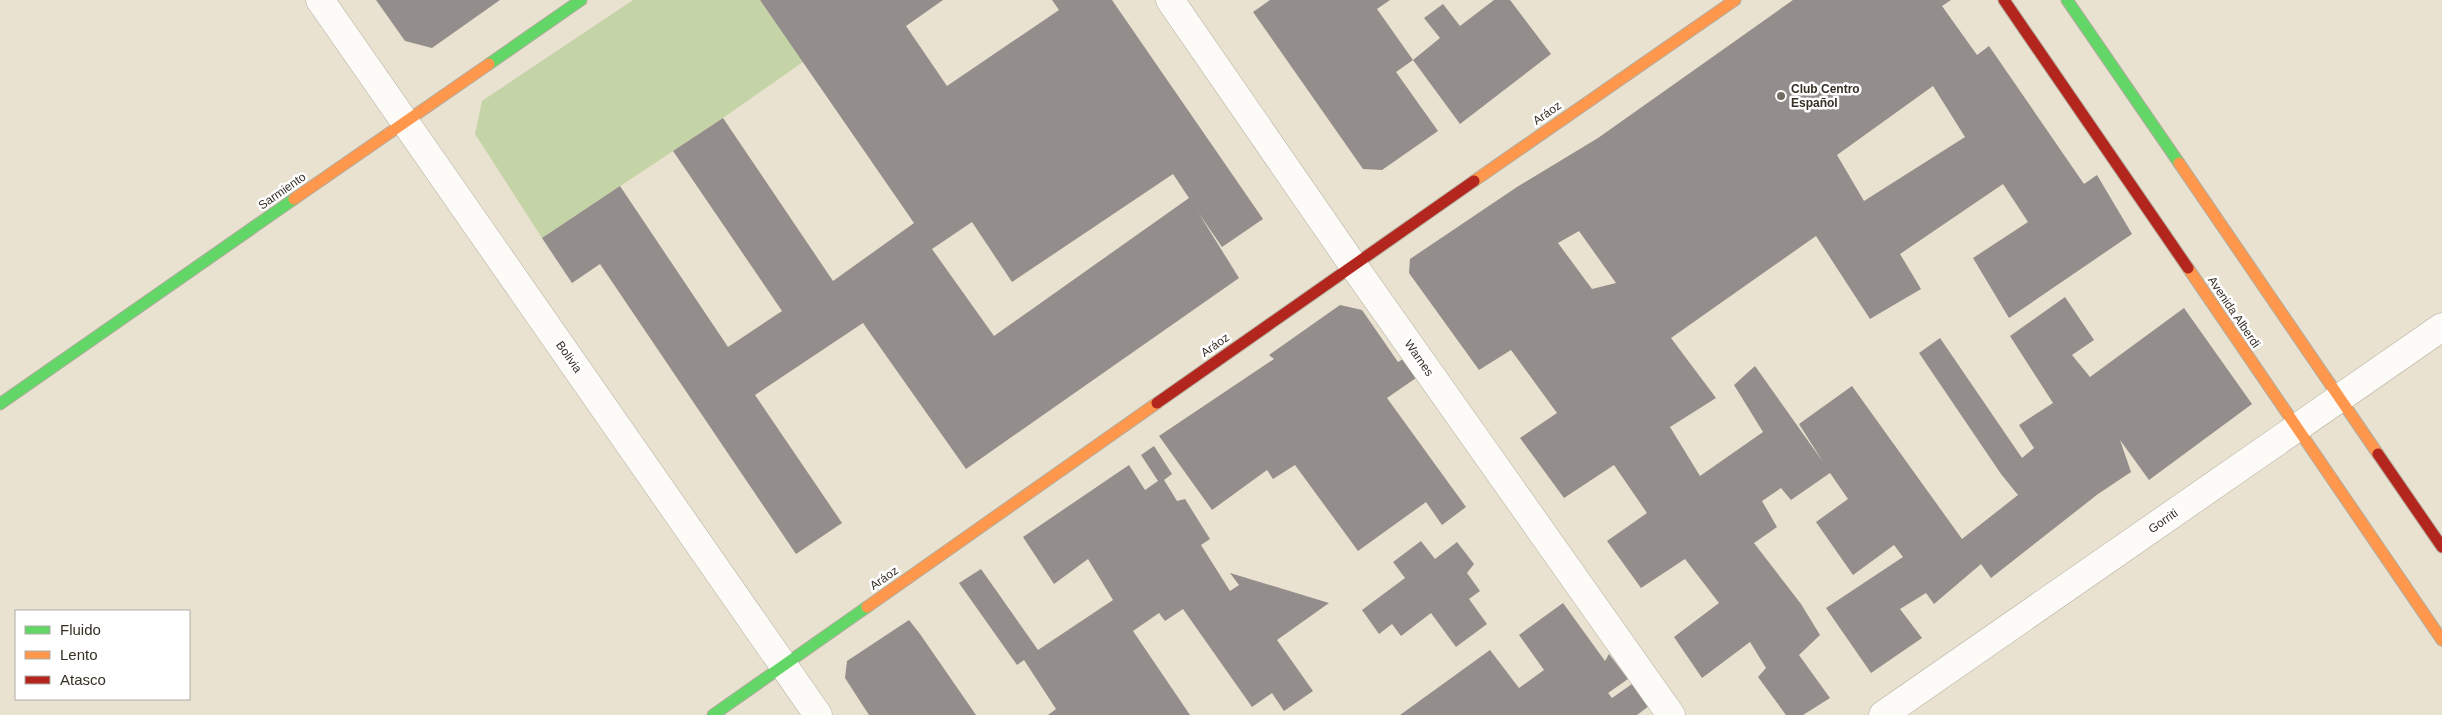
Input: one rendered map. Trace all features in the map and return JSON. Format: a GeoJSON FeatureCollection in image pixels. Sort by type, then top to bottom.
{"type":"FeatureCollection","features":[{"type":"Feature","properties":{"kind":"street","name":"Bolivia"},"geometry":{"type":"LineString","coordinates":[[320,0],[818,715]]}},
{"type":"Feature","properties":{"kind":"street","name":"Sarmiento"},"geometry":{"type":"LineString","coordinates":[[0,404],[581,0]]}},
{"type":"Feature","properties":{"kind":"street","name":"Warnes"},"geometry":{"type":"LineString","coordinates":[[1170,0],[1353,265],[1671,715]]}},
{"type":"Feature","properties":{"kind":"street","name":"Aráoz"},"geometry":{"type":"LineString","coordinates":[[713,715],[1353,265],[1735,0]]}},
{"type":"Feature","properties":{"kind":"street","name":"Avenida Alberdi"},"geometry":{"type":"LineString","coordinates":[[2004,0],[2442,640]]}},
{"type":"Feature","properties":{"kind":"street"},"geometry":{"type":"LineString","coordinates":[[2067,0],[2442,547]]}},
{"type":"Feature","properties":{"kind":"street","name":"Gorriti"},"geometry":{"type":"LineString","coordinates":[[1884,715],[2442,327]]}},
{"type":"Feature","properties":{"kind":"green space"},"geometry":{"type":"Polygon","coordinates":[[[633,0],[760,0],[803,62],[723,118],[542,238],[475,134],[482,101],[633,0]]]}},
{"type":"Feature","properties":{"kind":"building"},"geometry":{"type":"Polygon","coordinates":[[[376,0],[500,0],[432,48],[405,41],[376,0]]]}},
{"type":"Feature","properties":{"kind":"building"},"geometry":{"type":"Polygon","coordinates":[[[760,0],[943,0],[906,26],[947,86],[1059,10],[1052,0],[1112,0],[1263,219],[1222,247],[1198,212],[1239,278],[966,469],[863,323],[755,395],[842,523],[796,554],[600,264],[572,283],[542,238],[620,186],[728,347],[782,311],[673,151],[723,118],[833,281],[914,223],[760,0]],[[1173,174],[1012,282],[972,222],[932,249],[994,336],[1189,198],[1173,174]]]}},
{"type":"Feature","properties":{"kind":"building"},"geometry":{"type":"Polygon","coordinates":[[[1270,0],[1390,0],[1377,9],[1413,60],[1396,72],[1438,131],[1382,170],[1363,169],[1253,12],[1270,0]]]}},
{"type":"Feature","properties":{"kind":"building"},"geometry":{"type":"Polygon","coordinates":[[[1494,0],[1510,0],[1551,54],[1460,124],[1413,60],[1440,38],[1424,18],[1443,4],[1460,26],[1494,0]]]}},
{"type":"Feature","properties":{"kind":"building"},"geometry":{"type":"Polygon","coordinates":[[[1793,0],[1951,0],[1942,6],[1977,55],[1989,46],[2084,184],[2097,175],[2132,234],[2009,318],[1973,258],[2028,222],[2003,184],[1900,254],[1921,289],[1870,319],[1816,236],[1671,338],[1716,398],[1670,427],[1700,476],[1763,432],[1734,385],[1755,366],[1823,462],[1799,424],[1852,386],[1962,539],[2018,495],[2001,474],[1919,353],[1940,338],[2022,458],[2034,448],[2019,425],[2053,403],[2010,336],[2065,297],[2094,340],[2072,355],[2090,377],[2184,308],[2252,404],[2149,480],[2120,440],[2131,472],[2098,494],[1991,578],[1981,564],[1934,604],[1926,593],[1900,609],[1922,638],[1871,673],[1826,608],[1903,557],[1894,545],[1853,575],[1816,522],[1848,499],[1830,473],[1791,500],[1781,488],[1762,501],[1777,527],[1754,543],[1801,604],[1820,635],[1799,655],[1830,698],[1803,715],[1786,715],[1758,677],[1766,668],[1750,642],[1702,678],[1674,637],[1719,603],[1685,559],[1641,588],[1607,541],[1647,513],[1614,465],[1564,498],[1520,438],[1557,413],[1511,350],[1479,370],[1409,273],[1410,259],[1517,187],[1598,138],[1793,0]],[[1933,86],[1837,155],[1864,201],[1965,137],[1933,86]],[[1579,231],[1558,243],[1592,289],[1616,283],[1579,231]]]}},
{"type":"Feature","properties":{"kind":"building"},"geometry":{"type":"Polygon","coordinates":[[[1340,305],[1362,310],[1398,362],[1403,359],[1416,378],[1387,398],[1466,507],[1442,525],[1426,502],[1358,551],[1295,465],[1273,479],[1267,470],[1212,510],[1159,436],[1274,359],[1269,355],[1340,305]]]}},
{"type":"Feature","properties":{"kind":"building"},"geometry":{"type":"Polygon","coordinates":[[[1154,446],[1172,474],[1164,480],[1177,501],[1185,499],[1210,539],[1201,545],[1230,591],[1239,585],[1230,573],[1329,603],[1277,640],[1313,691],[1284,711],[1272,693],[1252,707],[1183,609],[1165,621],[1159,613],[1133,631],[1190,715],[1048,715],[1056,709],[1024,660],[1017,665],[959,583],[981,569],[1038,650],[1113,600],[1088,559],[1054,584],[1023,537],[1129,465],[1145,490],[1158,481],[1141,455],[1154,446]]]}},
{"type":"Feature","properties":{"kind":"building"},"geometry":{"type":"Polygon","coordinates":[[[1421,541],[1435,559],[1457,542],[1474,564],[1467,573],[1480,591],[1469,599],[1487,624],[1456,647],[1431,613],[1401,636],[1392,624],[1379,634],[1362,610],[1405,578],[1393,562],[1421,541]]]}},
{"type":"Feature","properties":{"kind":"building"},"geometry":{"type":"Polygon","coordinates":[[[1563,603],[1605,661],[1609,654],[1628,679],[1608,693],[1612,698],[1632,684],[1649,706],[1637,715],[1400,715],[1490,650],[1519,688],[1544,670],[1519,635],[1563,603]]]}},
{"type":"Feature","properties":{"kind":"building"},"geometry":{"type":"Polygon","coordinates":[[[909,620],[976,715],[869,715],[845,678],[847,661],[909,620]]]}},
{"type":"Feature","properties":{"kind":"traffic: fast"},"geometry":{"type":"LineString","coordinates":[[489,64],[581,0]]}},
{"type":"Feature","properties":{"kind":"traffic: fast"},"geometry":{"type":"LineString","coordinates":[[2067,0],[2179,163]]}},
{"type":"Feature","properties":{"kind":"traffic: fast"},"geometry":{"type":"LineString","coordinates":[[0,404],[294,199]]}},
{"type":"Feature","properties":{"kind":"traffic: fast"},"geometry":{"type":"LineString","coordinates":[[713,715],[867,607]]}},
{"type":"Feature","properties":{"kind":"traffic: slow"},"geometry":{"type":"LineString","coordinates":[[1474,181],[1735,0]]}},
{"type":"Feature","properties":{"kind":"traffic: slow"},"geometry":{"type":"LineString","coordinates":[[294,199],[489,64]]}},
{"type":"Feature","properties":{"kind":"traffic: slow"},"geometry":{"type":"LineString","coordinates":[[2179,163],[2378,454]]}},
{"type":"Feature","properties":{"kind":"traffic: slow"},"geometry":{"type":"LineString","coordinates":[[2188,268],[2442,640]]}},
{"type":"Feature","properties":{"kind":"traffic: slow"},"geometry":{"type":"LineString","coordinates":[[867,607],[1157,403]]}},
{"type":"Feature","properties":{"kind":"traffic: jam"},"geometry":{"type":"LineString","coordinates":[[2004,0],[2188,268]]}},
{"type":"Feature","properties":{"kind":"traffic: jam"},"geometry":{"type":"LineString","coordinates":[[1157,403],[1474,181]]}},
{"type":"Feature","properties":{"kind":"traffic: jam"},"geometry":{"type":"LineString","coordinates":[[2378,454],[2442,547]]}},
{"type":"Feature","properties":{"kind":"place","name":"Club Centro Español"},"geometry":{"type":"Point","coordinates":[1781,96]}}]}
